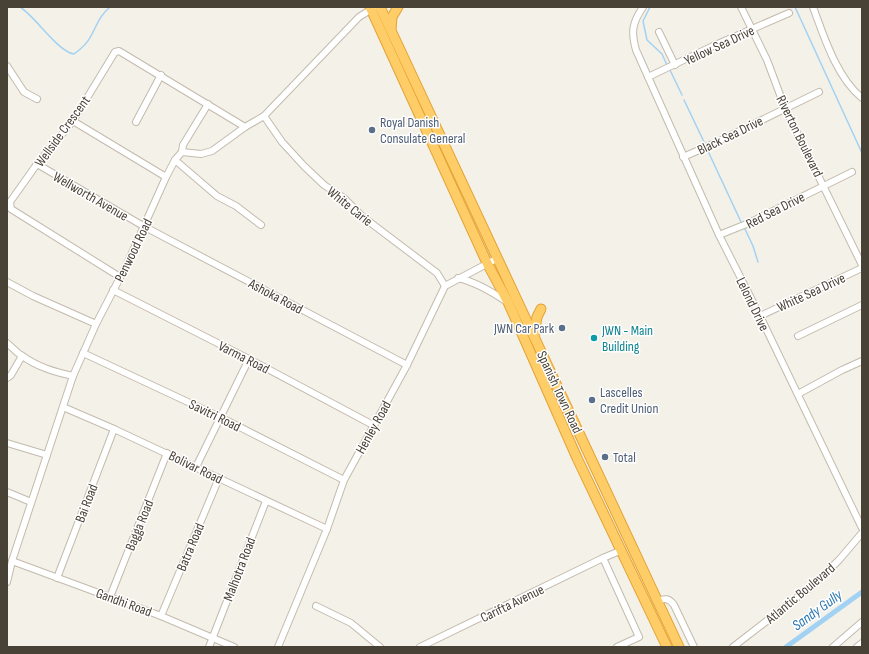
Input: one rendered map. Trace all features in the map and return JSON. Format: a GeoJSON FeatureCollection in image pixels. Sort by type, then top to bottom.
{"type":"FeatureCollection","features":[{"type":"Feature","properties":{"kind":"highway","name":"Spanish Town Road"},"geometry":{"type":"LineString","coordinates":[[374,7],[391,30],[433,117],[679,647]]}},
{"type":"Feature","properties":{"kind":"highway","name":"Spanish Town Road"},"geometry":{"type":"LineString","coordinates":[[374,7],[454,190],[508,302],[577,458],[668,647]]}},
{"type":"Feature","properties":{"kind":"highway"},"geometry":{"type":"LineString","coordinates":[[391,30],[392,17],[398,7]]}},
{"type":"Feature","properties":{"kind":"highway"},"geometry":{"type":"LineString","coordinates":[[433,117],[432,121],[456,185],[454,190]]}},
{"type":"Feature","properties":{"kind":"highway"},"geometry":{"type":"LineString","coordinates":[[534,336],[537,317],[541,309]]}},
{"type":"Feature","properties":{"kind":"highway"},"geometry":{"type":"LineString","coordinates":[[577,458],[588,453]]}},
{"type":"Feature","properties":{"kind":"street"},"geometry":{"type":"LineString","coordinates":[[182,152],[201,154],[212,151],[245,127],[264,116],[359,17],[374,7]]}},
{"type":"Feature","properties":{"kind":"street","name":"Lelond Drive"},"geometry":{"type":"LineString","coordinates":[[643,7],[633,27],[633,40],[636,50],[719,235],[760,316],[862,528]]}},
{"type":"Feature","properties":{"kind":"street","name":"Riverton Boulevard"},"geometry":{"type":"LineString","coordinates":[[741,7],[766,60],[785,108],[862,265]]}},
{"type":"Feature","properties":{"kind":"street"},"geometry":{"type":"LineString","coordinates":[[813,7],[821,30],[840,71],[853,91],[862,98]]}},
{"type":"Feature","properties":{"kind":"street","name":"Yellow Sea Drive"},"geometry":{"type":"LineString","coordinates":[[648,77],[713,46],[790,13]]}},
{"type":"Feature","properties":{"kind":"street"},"geometry":{"type":"LineString","coordinates":[[659,32],[675,65]]}},
{"type":"Feature","properties":{"kind":"street","name":"Wellside Crescent"},"geometry":{"type":"LineString","coordinates":[[120,277],[11,209],[10,202],[37,164],[73,121],[117,51],[245,127]]}},
{"type":"Feature","properties":{"kind":"street"},"geometry":{"type":"LineString","coordinates":[[7,66],[24,92],[37,99]]}},
{"type":"Feature","properties":{"kind":"street"},"geometry":{"type":"LineString","coordinates":[[136,122],[161,76]]}},
{"type":"Feature","properties":{"kind":"street","name":"Black Sea Drive"},"geometry":{"type":"LineString","coordinates":[[683,157],[711,145],[819,92]]}},
{"type":"Feature","properties":{"kind":"street","name":"Penwood Road"},"geometry":{"type":"LineString","coordinates":[[7,582],[12,561],[73,376],[96,324],[145,227],[166,177],[175,160],[182,152],[183,145],[208,104]]}},
{"type":"Feature","properties":{"kind":"street","name":"White Carie"},"geometry":{"type":"LineString","coordinates":[[264,116],[282,142],[324,185],[344,198],[363,217],[437,273],[445,286]]}},
{"type":"Feature","properties":{"kind":"street"},"geometry":{"type":"LineString","coordinates":[[73,121],[166,177]]}},
{"type":"Feature","properties":{"kind":"street"},"geometry":{"type":"LineString","coordinates":[[175,160],[217,196],[236,206],[261,225]]}},
{"type":"Feature","properties":{"kind":"street","name":"Wellworth Avenue"},"geometry":{"type":"LineString","coordinates":[[37,164],[145,227]]}},
{"type":"Feature","properties":{"kind":"street","name":"Red Sea Drive"},"geometry":{"type":"LineString","coordinates":[[719,235],[741,227],[852,172]]}},
{"type":"Feature","properties":{"kind":"street","name":"Ashoka Road"},"geometry":{"type":"LineString","coordinates":[[145,227],[407,365]]}},
{"type":"Feature","properties":{"kind":"street"},"geometry":{"type":"LineString","coordinates":[[445,286],[498,258]]}},
{"type":"Feature","properties":{"kind":"street","name":"White Sea Drive"},"geometry":{"type":"LineString","coordinates":[[760,316],[862,268]]}},
{"type":"Feature","properties":{"kind":"street"},"geometry":{"type":"LineString","coordinates":[[458,278],[480,285],[508,302],[517,299]]}},
{"type":"Feature","properties":{"kind":"street"},"geometry":{"type":"LineString","coordinates":[[7,282],[96,324]]}},
{"type":"Feature","properties":{"kind":"street","name":"Henley Road"},"geometry":{"type":"LineString","coordinates":[[278,647],[327,529],[344,480],[407,365],[445,286]]}},
{"type":"Feature","properties":{"kind":"street","name":"Varma Road"},"geometry":{"type":"LineString","coordinates":[[113,290],[249,359],[373,425]]}},
{"type":"Feature","properties":{"kind":"street"},"geometry":{"type":"LineString","coordinates":[[798,336],[862,305]]}},
{"type":"Feature","properties":{"kind":"street"},"geometry":{"type":"LineString","coordinates":[[7,343],[22,356],[50,370],[73,376]]}},
{"type":"Feature","properties":{"kind":"street","name":"Savitri Road"},"geometry":{"type":"LineString","coordinates":[[83,353],[220,417],[344,480]]}},
{"type":"Feature","properties":{"kind":"street"},"geometry":{"type":"LineString","coordinates":[[7,378],[22,356]]}},
{"type":"Feature","properties":{"kind":"street"},"geometry":{"type":"LineString","coordinates":[[196,467],[249,359]]}},
{"type":"Feature","properties":{"kind":"street"},"geometry":{"type":"LineString","coordinates":[[798,394],[862,361]]}},
{"type":"Feature","properties":{"kind":"street","name":"Bolivar Road"},"geometry":{"type":"LineString","coordinates":[[63,407],[167,453],[327,529]]}},
{"type":"Feature","properties":{"kind":"street","name":"Bai Road"},"geometry":{"type":"LineString","coordinates":[[57,578],[114,429]]}},
{"type":"Feature","properties":{"kind":"street"},"geometry":{"type":"LineString","coordinates":[[7,443],[47,455]]}},
{"type":"Feature","properties":{"kind":"street","name":"Bagga Road"},"geometry":{"type":"LineString","coordinates":[[110,597],[167,453]]}},
{"type":"Feature","properties":{"kind":"street","name":"Batra Road"},"geometry":{"type":"LineString","coordinates":[[161,616],[219,478]]}},
{"type":"Feature","properties":{"kind":"street"},"geometry":{"type":"LineString","coordinates":[[7,492],[31,502]]}},
{"type":"Feature","properties":{"kind":"street","name":"Malhotra Road"},"geometry":{"type":"LineString","coordinates":[[209,647],[266,501]]}},
{"type":"Feature","properties":{"kind":"street","name":"Atlantic Boulevard"},"geometry":{"type":"LineString","coordinates":[[733,647],[812,586],[839,560],[862,533]]}},
{"type":"Feature","properties":{"kind":"street","name":"Carifta Avenue"},"geometry":{"type":"LineString","coordinates":[[420,647],[622,550]]}},
{"type":"Feature","properties":{"kind":"street"},"geometry":{"type":"LineString","coordinates":[[603,558],[639,637],[617,647]]}},
{"type":"Feature","properties":{"kind":"street","name":"Gandhi Road"},"geometry":{"type":"LineString","coordinates":[[12,561],[161,616],[234,647]]}},
{"type":"Feature","properties":{"kind":"street"},"geometry":{"type":"LineString","coordinates":[[657,601],[665,598],[670,600],[674,605],[694,647]]}},
{"type":"Feature","properties":{"kind":"street"},"geometry":{"type":"LineString","coordinates":[[316,606],[351,623],[380,647]]}},
{"type":"Feature","properties":{"kind":"street"},"geometry":{"type":"LineString","coordinates":[[832,647],[862,622]]}},
{"type":"Feature","properties":{"kind":"street"},"geometry":{"type":"LineString","coordinates":[[857,647],[862,643]]}},
{"type":"Feature","properties":{"kind":"waterway"},"geometry":{"type":"LineString","coordinates":[[20,7],[33,18],[54,41],[68,52],[74,54],[88,41],[101,17],[110,7]]}},
{"type":"Feature","properties":{"kind":"waterway"},"geometry":{"type":"LineString","coordinates":[[650,7],[643,21],[647,40],[662,54],[667,65]]}},
{"type":"Feature","properties":{"kind":"waterway"},"geometry":{"type":"LineString","coordinates":[[795,7],[862,153]]}},
{"type":"Feature","properties":{"kind":"waterway"},"geometry":{"type":"LineString","coordinates":[[669,68],[682,95]]}},
{"type":"Feature","properties":{"kind":"waterway"},"geometry":{"type":"LineString","coordinates":[[684,100],[706,146]]}},
{"type":"Feature","properties":{"kind":"waterway"},"geometry":{"type":"LineString","coordinates":[[707,149],[742,224]]}},
{"type":"Feature","properties":{"kind":"waterway"},"geometry":{"type":"LineString","coordinates":[[744,227],[753,246],[758,262]]}},
{"type":"Feature","properties":{"kind":"waterway","name":"Sandy Gully"},"geometry":{"type":"LineString","coordinates":[[786,647],[862,592]]}},
{"type":"Feature","properties":{"kind":"place","name":"Royal Danish Consulate General"},"geometry":{"type":"Point","coordinates":[372,130]}},
{"type":"Feature","properties":{"kind":"place","name":"JWN Car Park"},"geometry":{"type":"Point","coordinates":[562,328]}},
{"type":"Feature","properties":{"kind":"place","name":"JWN - Main Building"},"geometry":{"type":"Point","coordinates":[594,338]}},
{"type":"Feature","properties":{"kind":"place","name":"Lascelles Credit Union"},"geometry":{"type":"Point","coordinates":[592,400]}},
{"type":"Feature","properties":{"kind":"place","name":"Total"},"geometry":{"type":"Point","coordinates":[605,457]}}]}
